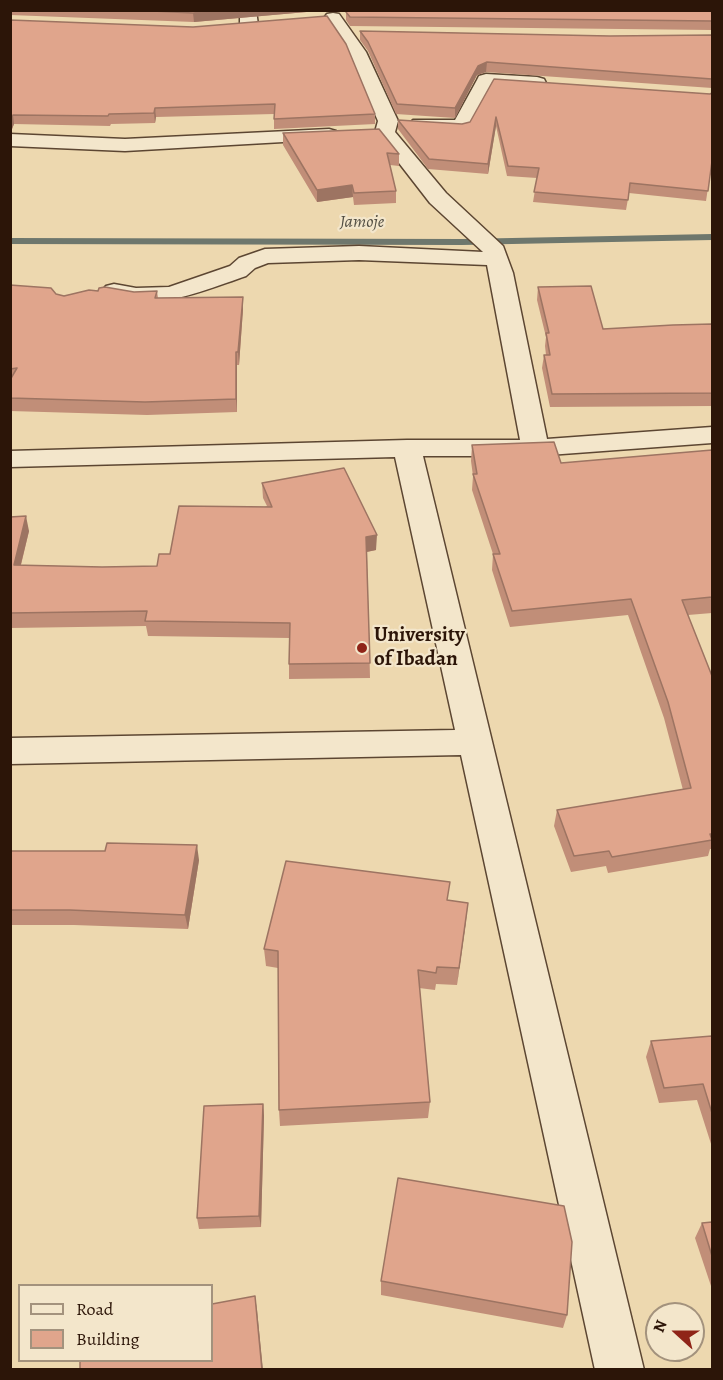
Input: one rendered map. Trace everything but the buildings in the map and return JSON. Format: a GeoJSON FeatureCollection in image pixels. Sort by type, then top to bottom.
{"type":"FeatureCollection","features":[{"type":"Feature","properties":{"kind":"street"},"geometry":{"type":"LineString","coordinates":[[227,26],[249,18],[270,23]]}},
{"type":"Feature","properties":{"kind":"street"},"geometry":{"type":"LineString","coordinates":[[334,20],[366,33]]}},
{"type":"Feature","properties":{"kind":"street"},"geometry":{"type":"LineString","coordinates":[[334,20],[357,52],[386,127],[438,198],[492,246],[497,259],[535,448]]}},
{"type":"Feature","properties":{"kind":"street"},"geometry":{"type":"LineString","coordinates":[[10,140],[125,145],[355,134],[386,127],[462,126],[486,80],[558,84]]}},
{"type":"Feature","properties":{"kind":"street"},"geometry":{"type":"LineString","coordinates":[[97,292],[107,290],[136,295],[171,294],[238,271],[247,263],[265,256],[359,253],[497,259]]}},
{"type":"Feature","properties":{"kind":"street"},"geometry":{"type":"LineString","coordinates":[[10,459],[407,448],[535,448],[712,435]]}},
{"type":"Feature","properties":{"kind":"street"},"geometry":{"type":"LineString","coordinates":[[407,448],[620,1370]]}},
{"type":"Feature","properties":{"kind":"street"},"geometry":{"type":"LineString","coordinates":[[10,751],[474,742]]}},
{"type":"Feature","properties":{"kind":"waterway","name":"Jamoje"},"geometry":{"type":"LineString","coordinates":[[10,241],[462,242],[712,237]]}},
{"type":"Feature","properties":{"kind":"place","name":"University of Ibadan"},"geometry":{"type":"Point","coordinates":[362,648]}}]}
